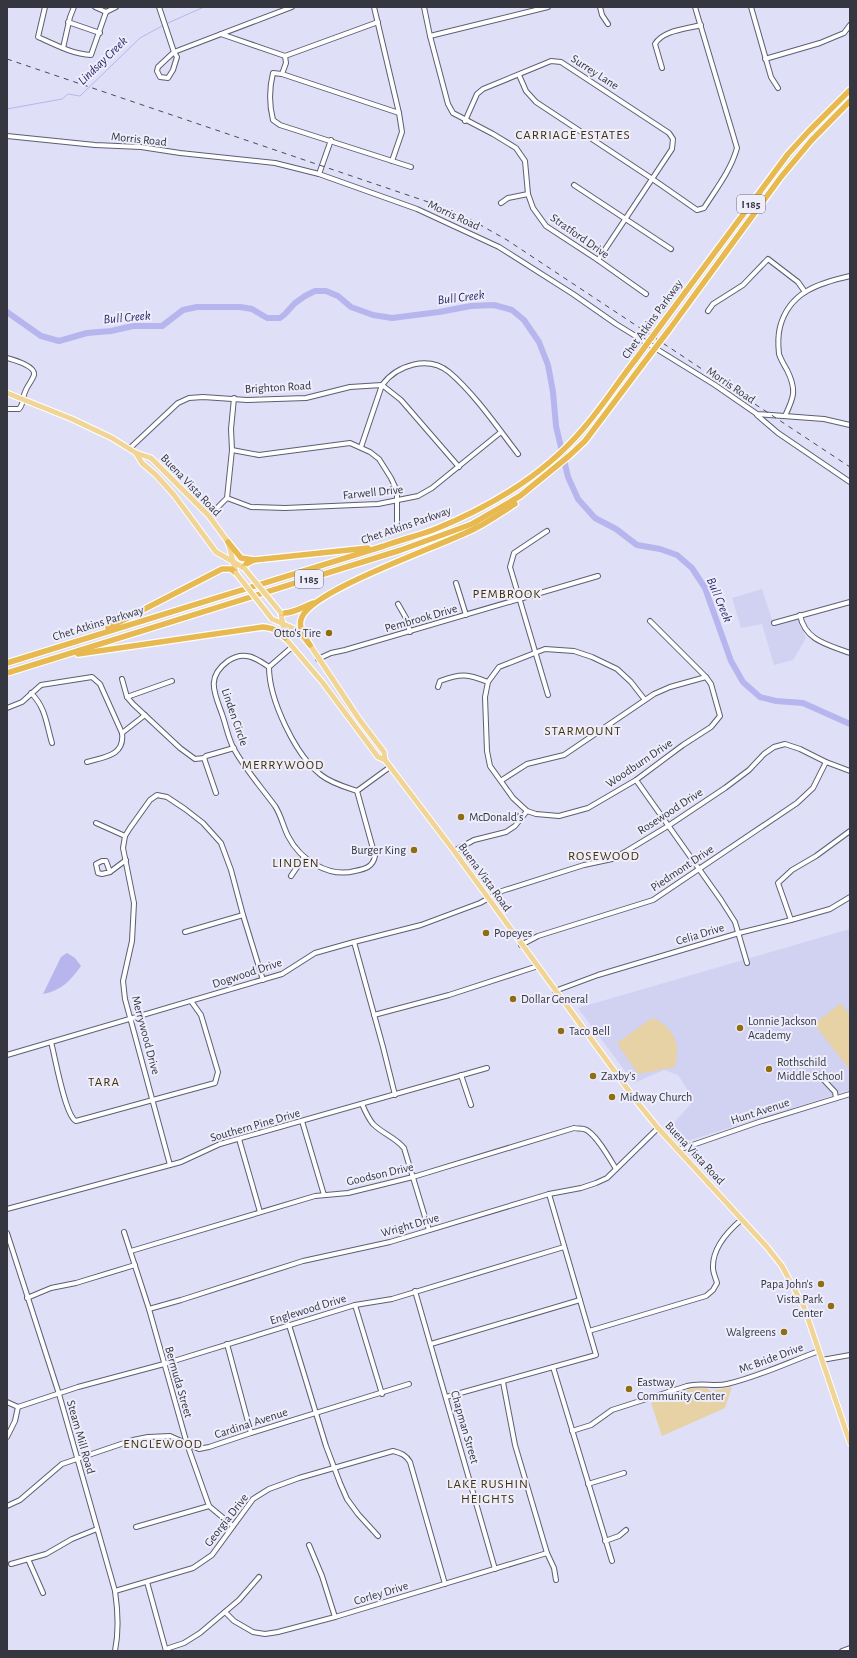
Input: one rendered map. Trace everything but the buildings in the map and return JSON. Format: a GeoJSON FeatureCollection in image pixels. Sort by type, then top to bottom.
{"type":"FeatureCollection","features":[{"type":"Feature","properties":{"kind":"highway","name":"Chet Atkins Parkway"},"geometry":{"type":"LineString","coordinates":[[7,663],[433,530],[463,517],[508,492],[542,467],[583,430],[788,154],[809,130],[850,90]]}},
{"type":"Feature","properties":{"kind":"highway","name":"Chet Atkins Parkway"},"geometry":{"type":"LineString","coordinates":[[7,673],[401,550],[443,536],[472,524],[499,510],[544,479],[585,440],[669,330],[781,177],[810,141],[850,101]]}},
{"type":"Feature","properties":{"kind":"highway"},"geometry":{"type":"LineString","coordinates":[[281,613],[286,614],[296,611],[377,570],[476,528],[501,513],[544,479]]}},
{"type":"Feature","properties":{"kind":"highway"},"geometry":{"type":"LineString","coordinates":[[228,542],[241,558],[254,560],[384,546]]}},
{"type":"Feature","properties":{"kind":"highway"},"geometry":{"type":"LineString","coordinates":[[244,568],[246,564],[254,560]]}},
{"type":"Feature","properties":{"kind":"highway"},"geometry":{"type":"LineString","coordinates":[[52,649],[111,627],[222,569],[231,569],[236,573]]}},
{"type":"Feature","properties":{"kind":"highway"},"geometry":{"type":"LineString","coordinates":[[310,645],[301,627],[301,621],[302,616],[315,602]]}},
{"type":"Feature","properties":{"kind":"highway"},"geometry":{"type":"LineString","coordinates":[[62,656],[262,626],[278,631],[284,638]]}},
{"type":"Feature","properties":{"kind":"main road","name":"Buena Vista Road"},"geometry":{"type":"LineString","coordinates":[[7,393],[77,421],[112,438],[136,453],[151,458],[209,516],[228,542],[236,573],[272,619],[282,622],[295,629],[310,645],[359,719],[384,752],[385,760],[390,767],[454,851],[521,945],[637,1102],[658,1128],[767,1247],[782,1266],[804,1307],[850,1443]]}},
{"type":"Feature","properties":{"kind":"main road","name":"Buena Vista Road"},"geometry":{"type":"LineString","coordinates":[[136,453],[142,463],[156,475],[178,500],[216,552],[244,568],[281,613]]}},
{"type":"Feature","properties":{"kind":"main road"},"geometry":{"type":"LineString","coordinates":[[281,613],[284,638]]}},
{"type":"Feature","properties":{"kind":"main road","name":"Buena Vista Road"},"geometry":{"type":"LineString","coordinates":[[284,638],[323,683],[378,757],[385,760]]}},
{"type":"Feature","properties":{"kind":"street"},"geometry":{"type":"LineString","coordinates":[[45,7],[38,37],[74,52],[91,55],[100,33],[106,12],[116,7]]}},
{"type":"Feature","properties":{"kind":"street"},"geometry":{"type":"LineString","coordinates":[[63,48],[68,22],[74,7]]}},
{"type":"Feature","properties":{"kind":"street"},"geometry":{"type":"LineString","coordinates":[[95,7],[106,12]]}},
{"type":"Feature","properties":{"kind":"street"},"geometry":{"type":"LineString","coordinates":[[159,7],[174,52],[177,57],[173,70],[168,78],[160,77],[157,71],[160,63],[174,52],[292,7]]}},
{"type":"Feature","properties":{"kind":"street"},"geometry":{"type":"LineString","coordinates":[[374,7],[399,113],[402,132],[392,161]]}},
{"type":"Feature","properties":{"kind":"street","name":"Stratford Drive"},"geometry":{"type":"LineString","coordinates":[[424,7],[430,36],[448,104],[452,113],[465,121],[494,134],[516,148],[525,161],[528,194],[533,208],[546,226],[646,294]]}},
{"type":"Feature","properties":{"kind":"street"},"geometry":{"type":"LineString","coordinates":[[430,36],[548,7]]}},
{"type":"Feature","properties":{"kind":"street"},"geometry":{"type":"LineString","coordinates":[[600,7],[602,15],[608,24]]}},
{"type":"Feature","properties":{"kind":"street"},"geometry":{"type":"LineString","coordinates":[[519,75],[526,91],[536,102],[596,144],[651,178],[697,210],[704,208],[735,156],[737,148],[695,7]]}},
{"type":"Feature","properties":{"kind":"street"},"geometry":{"type":"LineString","coordinates":[[751,7],[765,59],[771,77],[778,88]]}},
{"type":"Feature","properties":{"kind":"street"},"geometry":{"type":"LineString","coordinates":[[68,22],[100,33]]}},
{"type":"Feature","properties":{"kind":"street"},"geometry":{"type":"LineString","coordinates":[[222,34],[285,56],[378,22]]}},
{"type":"Feature","properties":{"kind":"street"},"geometry":{"type":"LineString","coordinates":[[662,68],[655,44],[658,39],[667,34],[701,25]]}},
{"type":"Feature","properties":{"kind":"street"},"geometry":{"type":"LineString","coordinates":[[765,59],[827,41],[844,33],[850,25]]}},
{"type":"Feature","properties":{"kind":"street"},"geometry":{"type":"LineString","coordinates":[[282,74],[286,63],[285,56]]}},
{"type":"Feature","properties":{"kind":"street","name":"Surrey Lane"},"geometry":{"type":"LineString","coordinates":[[465,121],[476,94],[483,89],[551,61],[561,62],[673,138],[672,149],[651,178]]}},
{"type":"Feature","properties":{"kind":"street"},"geometry":{"type":"LineString","coordinates":[[399,113],[282,74],[273,73],[271,81],[270,110],[273,120],[280,125],[331,140],[411,167]]}},
{"type":"Feature","properties":{"kind":"street","name":"Morris Road"},"geometry":{"type":"LineString","coordinates":[[7,136],[95,145],[141,147],[180,154],[267,162],[319,174],[417,209],[499,247],[573,294],[616,324],[715,385],[757,414],[824,419],[850,425]]}},
{"type":"Feature","properties":{"kind":"street"},"geometry":{"type":"LineString","coordinates":[[319,174],[331,140]]}},
{"type":"Feature","properties":{"kind":"street"},"geometry":{"type":"LineString","coordinates":[[598,260],[651,178]]}},
{"type":"Feature","properties":{"kind":"street"},"geometry":{"type":"LineString","coordinates":[[574,185],[671,249]]}},
{"type":"Feature","properties":{"kind":"street"},"geometry":{"type":"LineString","coordinates":[[501,203],[508,198],[528,194]]}},
{"type":"Feature","properties":{"kind":"street"},"geometry":{"type":"LineString","coordinates":[[708,311],[713,304],[743,285],[768,259],[798,282],[805,292]]}},
{"type":"Feature","properties":{"kind":"street"},"geometry":{"type":"LineString","coordinates":[[785,416],[794,389],[793,382],[779,354],[778,336],[787,309],[805,292],[831,280],[850,276]]}},
{"type":"Feature","properties":{"kind":"street"},"geometry":{"type":"LineString","coordinates":[[7,358],[30,366],[34,374],[24,393],[22,406],[19,409],[7,409]]}},
{"type":"Feature","properties":{"kind":"street"},"geometry":{"type":"LineString","coordinates":[[361,447],[382,385],[391,374],[403,368],[427,363],[448,372],[473,397],[518,454]]}},
{"type":"Feature","properties":{"kind":"street"},"geometry":{"type":"LineString","coordinates":[[382,385],[402,400],[459,467]]}},
{"type":"Feature","properties":{"kind":"street","name":"Brighton Road"},"geometry":{"type":"LineString","coordinates":[[129,449],[178,403],[189,398],[234,398],[248,400],[306,398],[350,387],[382,385]]}},
{"type":"Feature","properties":{"kind":"street"},"geometry":{"type":"LineString","coordinates":[[209,516],[227,498],[232,450],[231,429],[234,398]]}},
{"type":"Feature","properties":{"kind":"street"},"geometry":{"type":"LineString","coordinates":[[757,414],[778,433],[850,482]]}},
{"type":"Feature","properties":{"kind":"street","name":"Farwell Drive"},"geometry":{"type":"LineString","coordinates":[[227,498],[251,507],[278,508],[317,507],[398,501],[418,496],[432,488],[501,432]]}},
{"type":"Feature","properties":{"kind":"street"},"geometry":{"type":"LineString","coordinates":[[232,450],[259,455],[350,443],[361,447],[379,459],[397,491],[397,525]]}},
{"type":"Feature","properties":{"kind":"street"},"geometry":{"type":"LineString","coordinates":[[547,531],[514,553],[510,567],[548,695]]}},
{"type":"Feature","properties":{"kind":"street","name":"Pembrook Drive"},"geometry":{"type":"LineString","coordinates":[[318,659],[331,653],[466,616],[598,576]]}},
{"type":"Feature","properties":{"kind":"street"},"geometry":{"type":"LineString","coordinates":[[456,583],[466,616]]}},
{"type":"Feature","properties":{"kind":"street"},"geometry":{"type":"LineString","coordinates":[[774,623],[850,602]]}},
{"type":"Feature","properties":{"kind":"street"},"geometry":{"type":"LineString","coordinates":[[398,604],[406,618],[410,632]]}},
{"type":"Feature","properties":{"kind":"street"},"geometry":{"type":"LineString","coordinates":[[800,616],[804,629],[812,636],[822,643],[850,654]]}},
{"type":"Feature","properties":{"kind":"street","name":"Woodburn Drive"},"geometry":{"type":"LineString","coordinates":[[527,811],[536,814],[559,816],[588,808],[636,780],[682,745],[711,727],[720,716],[711,684],[706,677],[650,621]]}},
{"type":"Feature","properties":{"kind":"street"},"geometry":{"type":"LineString","coordinates":[[292,647],[269,667],[269,680],[280,713],[290,735],[314,770],[322,776],[357,791],[390,767]]}},
{"type":"Feature","properties":{"kind":"street"},"geometry":{"type":"LineString","coordinates":[[454,851],[474,840],[506,832],[515,826],[527,811],[513,798],[502,780],[490,766],[487,751],[485,697],[488,682],[499,667],[536,654],[545,649],[558,649],[574,652],[592,657],[616,669],[631,682],[645,700]]}},
{"type":"Feature","properties":{"kind":"street","name":"Linden Circle"},"geometry":{"type":"LineString","coordinates":[[269,667],[253,656],[241,655],[230,659],[216,672],[214,678],[214,694],[234,748],[275,806],[292,844],[304,857],[320,868],[339,873],[360,870],[368,867],[374,862],[375,856],[357,791]]}},
{"type":"Feature","properties":{"kind":"street"},"geometry":{"type":"LineString","coordinates":[[438,687],[440,681],[464,675],[472,675],[488,682]]}},
{"type":"Feature","properties":{"kind":"street"},"geometry":{"type":"LineString","coordinates":[[7,708],[22,702],[41,685],[92,677],[100,684],[122,733],[123,741],[115,754],[87,762]]}},
{"type":"Feature","properties":{"kind":"street"},"geometry":{"type":"LineString","coordinates":[[502,780],[527,764],[564,755],[645,700],[670,687],[706,677]]}},
{"type":"Feature","properties":{"kind":"street"},"geometry":{"type":"LineString","coordinates":[[122,679],[127,697],[180,748],[195,759],[204,758],[206,756],[234,748]]}},
{"type":"Feature","properties":{"kind":"street"},"geometry":{"type":"LineString","coordinates":[[127,697],[172,681]]}},
{"type":"Feature","properties":{"kind":"street"},"geometry":{"type":"LineString","coordinates":[[31,693],[39,701],[43,708],[52,743]]}},
{"type":"Feature","properties":{"kind":"street"},"geometry":{"type":"LineString","coordinates":[[122,733],[145,715]]}},
{"type":"Feature","properties":{"kind":"street","name":"Rosewood Drive"},"geometry":{"type":"LineString","coordinates":[[487,898],[522,884],[584,865],[612,859],[668,826],[737,779],[749,770],[764,754],[774,747],[785,744],[850,771]]}},
{"type":"Feature","properties":{"kind":"street"},"geometry":{"type":"LineString","coordinates":[[204,758],[216,793]]}},
{"type":"Feature","properties":{"kind":"street","name":"Piedmont Drive"},"geometry":{"type":"LineString","coordinates":[[521,945],[538,936],[653,900],[797,803],[813,788],[826,762]]}},
{"type":"Feature","properties":{"kind":"street"},"geometry":{"type":"LineString","coordinates":[[636,780],[699,869],[734,922],[739,933],[747,963]]}},
{"type":"Feature","properties":{"kind":"street"},"geometry":{"type":"LineString","coordinates":[[96,823],[125,836],[138,815],[150,800],[157,795],[168,797],[203,823],[221,843],[224,850],[263,980]]}},
{"type":"Feature","properties":{"kind":"street"},"geometry":{"type":"LineString","coordinates":[[791,920],[778,883],[792,870],[816,856],[850,831]]}},
{"type":"Feature","properties":{"kind":"street","name":"Merrywood Drive"},"geometry":{"type":"LineString","coordinates":[[125,836],[123,848],[134,903],[132,941],[123,981],[125,999],[170,1165]]}},
{"type":"Feature","properties":{"kind":"street"},"geometry":{"type":"LineString","coordinates":[[292,876],[304,857]]}},
{"type":"Feature","properties":{"kind":"street"},"geometry":{"type":"LineString","coordinates":[[110,872],[126,860]]}},
{"type":"Feature","properties":{"kind":"street","name":"Celia Drive"},"geometry":{"type":"LineString","coordinates":[[555,991],[577,982],[739,933],[830,909],[850,897]]}},
{"type":"Feature","properties":{"kind":"street","name":"Dogwood Drive"},"geometry":{"type":"LineString","coordinates":[[7,1055],[282,974],[315,953],[421,925],[480,903],[487,898]]}},
{"type":"Feature","properties":{"kind":"street"},"geometry":{"type":"LineString","coordinates":[[185,932],[243,915]]}},
{"type":"Feature","properties":{"kind":"street"},"geometry":{"type":"LineString","coordinates":[[354,942],[395,1095]]}},
{"type":"Feature","properties":{"kind":"street"},"geometry":{"type":"LineString","coordinates":[[374,1015],[449,996],[538,966]]}},
{"type":"Feature","properties":{"kind":"street"},"geometry":{"type":"LineString","coordinates":[[52,1042],[66,1104],[71,1117],[76,1120],[153,1101],[215,1083],[218,1072],[201,1015],[191,1001]]}},
{"type":"Feature","properties":{"kind":"street","name":"Southern Pine Drive"},"geometry":{"type":"LineString","coordinates":[[7,1209],[181,1162],[220,1144],[487,1068]]}},
{"type":"Feature","properties":{"kind":"street"},"geometry":{"type":"LineString","coordinates":[[461,1075],[471,1105]]}},
{"type":"Feature","properties":{"kind":"street"},"geometry":{"type":"LineString","coordinates":[[819,1075],[835,1092],[836,1098]]}},
{"type":"Feature","properties":{"kind":"street","name":"Hunt Avenue"},"geometry":{"type":"LineString","coordinates":[[678,1150],[850,1094]]}},
{"type":"Feature","properties":{"kind":"street"},"geometry":{"type":"LineString","coordinates":[[362,1104],[366,1114],[374,1124],[397,1140],[404,1148],[429,1230]]}},
{"type":"Feature","properties":{"kind":"street"},"geometry":{"type":"LineString","coordinates":[[302,1121],[324,1195]]}},
{"type":"Feature","properties":{"kind":"street","name":"Goodson Drive"},"geometry":{"type":"LineString","coordinates":[[131,1251],[315,1196],[354,1192],[413,1177],[574,1128],[585,1129],[593,1136],[605,1150],[616,1169]]}},
{"type":"Feature","properties":{"kind":"street","name":"Wright Drive"},"geometry":{"type":"LineString","coordinates":[[148,1309],[303,1261],[328,1254],[376,1245],[549,1194],[581,1188],[596,1183],[607,1178],[658,1128]]}},
{"type":"Feature","properties":{"kind":"street"},"geometry":{"type":"LineString","coordinates":[[238,1139],[260,1212]]}},
{"type":"Feature","properties":{"kind":"street"},"geometry":{"type":"LineString","coordinates":[[446,1397],[596,1355],[549,1194]]}},
{"type":"Feature","properties":{"kind":"street"},"geometry":{"type":"LineString","coordinates":[[589,1331],[706,1296],[713,1290],[717,1283],[713,1268],[715,1254],[725,1236],[741,1220]]}},
{"type":"Feature","properties":{"kind":"street","name":"Bermuda Street"},"geometry":{"type":"LineString","coordinates":[[124,1232],[131,1251],[187,1444],[209,1506],[232,1526]]}},
{"type":"Feature","properties":{"kind":"street","name":"Steam Mill Road"},"geometry":{"type":"LineString","coordinates":[[7,1233],[59,1394],[115,1591],[118,1613],[115,1651]]}},
{"type":"Feature","properties":{"kind":"street","name":"Englewood Drive"},"geometry":{"type":"LineString","coordinates":[[18,1408],[59,1394],[164,1364],[355,1305],[392,1299],[564,1247]]}},
{"type":"Feature","properties":{"kind":"street"},"geometry":{"type":"LineString","coordinates":[[27,1298],[52,1288],[135,1265]]}},
{"type":"Feature","properties":{"kind":"street","name":"Chapman Street"},"geometry":{"type":"LineString","coordinates":[[415,1292],[495,1569]]}},
{"type":"Feature","properties":{"kind":"street"},"geometry":{"type":"LineString","coordinates":[[431,1344],[580,1300]]}},
{"type":"Feature","properties":{"kind":"street"},"geometry":{"type":"LineString","coordinates":[[355,1305],[382,1394]]}},
{"type":"Feature","properties":{"kind":"street"},"geometry":{"type":"LineString","coordinates":[[289,1325],[334,1469],[347,1499],[358,1514],[378,1536]]}},
{"type":"Feature","properties":{"kind":"street"},"geometry":{"type":"LineString","coordinates":[[227,1344],[251,1433]]}},
{"type":"Feature","properties":{"kind":"street","name":"Mc Bride Drive"},"geometry":{"type":"LineString","coordinates":[[572,1431],[591,1425],[612,1410],[687,1386],[698,1384],[721,1385],[741,1380],[819,1351]]}},
{"type":"Feature","properties":{"kind":"street"},"geometry":{"type":"LineString","coordinates":[[822,1360],[850,1355]]}},
{"type":"Feature","properties":{"kind":"street"},"geometry":{"type":"LineString","coordinates":[[554,1367],[612,1561]]}},
{"type":"Feature","properties":{"kind":"street"},"geometry":{"type":"LineString","coordinates":[[503,1382],[515,1445],[547,1553],[554,1568],[556,1580]]}},
{"type":"Feature","properties":{"kind":"street","name":"Cardinal Avenue"},"geometry":{"type":"LineString","coordinates":[[7,1506],[25,1497],[52,1471],[62,1464],[148,1437],[170,1436],[199,1449],[209,1448],[251,1433],[382,1394],[409,1384]]}},
{"type":"Feature","properties":{"kind":"street"},"geometry":{"type":"LineString","coordinates":[[7,1402],[18,1408],[15,1421],[7,1437]]}},
{"type":"Feature","properties":{"kind":"street","name":"Georgia Drive"},"geometry":{"type":"LineString","coordinates":[[115,1591],[193,1568],[212,1555],[253,1499],[269,1489],[298,1478],[393,1451],[407,1456],[410,1462],[445,1584]]}},
{"type":"Feature","properties":{"kind":"street"},"geometry":{"type":"LineString","coordinates":[[588,1484],[624,1473]]}},
{"type":"Feature","properties":{"kind":"street"},"geometry":{"type":"LineString","coordinates":[[136,1527],[209,1506]]}},
{"type":"Feature","properties":{"kind":"street"},"geometry":{"type":"LineString","coordinates":[[11,1564],[46,1554],[72,1539],[98,1530]]}},
{"type":"Feature","properties":{"kind":"street"},"geometry":{"type":"LineString","coordinates":[[605,1540],[618,1536],[626,1530]]}},
{"type":"Feature","properties":{"kind":"street"},"geometry":{"type":"LineString","coordinates":[[308,1544],[322,1576],[335,1617]]}},
{"type":"Feature","properties":{"kind":"street","name":"Corley Drive"},"geometry":{"type":"LineString","coordinates":[[225,1612],[242,1627],[254,1632],[265,1634],[278,1632],[335,1617],[547,1553]]}},
{"type":"Feature","properties":{"kind":"street"},"geometry":{"type":"LineString","coordinates":[[28,1559],[43,1593]]}},
{"type":"Feature","properties":{"kind":"street"},"geometry":{"type":"LineString","coordinates":[[147,1582],[166,1650],[191,1640],[239,1600],[259,1577]]}},
{"type":"Feature","properties":{"kind":"street"},"geometry":{"type":"LineString","coordinates":[[842,1651],[850,1648]]}},
{"type":"Feature","properties":{"kind":"shaded area"},"geometry":{"type":"Polygon","coordinates":[[[762,589],[774,626],[798,619],[806,638],[793,660],[774,665],[762,624],[741,628],[732,598],[762,589]]]}},
{"type":"Feature","properties":{"kind":"shaded area"},"geometry":{"type":"Polygon","coordinates":[[[850,929],[850,1090],[684,1142],[670,1127],[691,1104],[687,1089],[678,1075],[664,1070],[634,1083],[578,1008],[850,929]]]}},
{"type":"Feature","properties":{"kind":"shaded area"},"geometry":{"type":"Polygon","coordinates":[[[841,1003],[850,1016],[850,1070],[814,1024],[841,1003]]]}},
{"type":"Feature","properties":{"kind":"shaded area"},"geometry":{"type":"Polygon","coordinates":[[[652,1018],[661,1022],[672,1033],[677,1048],[675,1067],[638,1074],[617,1043],[652,1018]]]}},
{"type":"Feature","properties":{"kind":"shaded area"},"geometry":{"type":"Polygon","coordinates":[[[696,1387],[706,1388],[711,1391],[732,1387],[725,1408],[662,1436],[651,1403],[696,1387]]]}},
{"type":"Feature","properties":{"kind":"water"},"geometry":{"type":"Polygon","coordinates":[[[67,953],[75,958],[81,966],[60,988],[43,994],[61,957],[67,953]]]}},
{"type":"Feature","properties":{"kind":"waterway","name":"Lindsay Creek"},"geometry":{"type":"LineString","coordinates":[[168,23],[204,7]]}},
{"type":"Feature","properties":{"kind":"waterway","name":"Lindsay Creek"},"geometry":{"type":"LineString","coordinates":[[7,109],[62,99],[68,94],[80,96],[140,38],[162,26]]}},
{"type":"Feature","properties":{"kind":"waterway","name":"Bull Creek"},"geometry":{"type":"LineString","coordinates":[[7,312],[41,336],[59,341],[87,333],[111,331],[133,326],[162,326],[183,310],[197,307],[240,307],[252,309],[267,318],[280,318],[295,303],[315,291],[326,291],[338,296],[351,307],[373,315],[392,318],[471,306],[494,305],[512,310],[524,320],[539,342],[548,365],[553,392],[556,426],[568,477],[578,499],[595,518],[616,529],[637,545],[660,549],[677,555],[692,568],[705,588],[731,661],[743,682],[760,697],[776,701],[803,703],[850,724]]}},
{"type":"Feature","properties":{"kind":"railway"},"geometry":{"type":"LineString","coordinates":[[7,59],[437,205],[468,218],[507,240],[850,467]]}},
{"type":"Feature","properties":{"kind":"place","name":"Otto's Tire"},"geometry":{"type":"Point","coordinates":[329,633]}},
{"type":"Feature","properties":{"kind":"place","name":"McDonald's"},"geometry":{"type":"Point","coordinates":[461,817]}},
{"type":"Feature","properties":{"kind":"place","name":"Burger King"},"geometry":{"type":"Point","coordinates":[414,850]}},
{"type":"Feature","properties":{"kind":"place","name":"Popeyes"},"geometry":{"type":"Point","coordinates":[486,933]}},
{"type":"Feature","properties":{"kind":"place","name":"Dollar General"},"geometry":{"type":"Point","coordinates":[513,999]}},
{"type":"Feature","properties":{"kind":"place","name":"Lonnie Jackson Academy"},"geometry":{"type":"Point","coordinates":[740,1028]}},
{"type":"Feature","properties":{"kind":"place","name":"Taco Bell"},"geometry":{"type":"Point","coordinates":[561,1031]}},
{"type":"Feature","properties":{"kind":"place","name":"Rothschild Middle School"},"geometry":{"type":"Point","coordinates":[769,1069]}},
{"type":"Feature","properties":{"kind":"place","name":"Zaxby's"},"geometry":{"type":"Point","coordinates":[593,1076]}},
{"type":"Feature","properties":{"kind":"place","name":"Midway Church"},"geometry":{"type":"Point","coordinates":[612,1097]}},
{"type":"Feature","properties":{"kind":"place","name":"Papa John's"},"geometry":{"type":"Point","coordinates":[821,1284]}},
{"type":"Feature","properties":{"kind":"place","name":"Vista Park Center"},"geometry":{"type":"Point","coordinates":[831,1306]}},
{"type":"Feature","properties":{"kind":"place","name":"Walgreens"},"geometry":{"type":"Point","coordinates":[784,1332]}},
{"type":"Feature","properties":{"kind":"place","name":"Eastway Community Center"},"geometry":{"type":"Point","coordinates":[629,1389]}},
{"type":"Feature","properties":{"kind":"district","name":"CARRIAGE ESTATES"},"geometry":{"type":"Point","coordinates":[573,135]}},
{"type":"Feature","properties":{"kind":"district","name":"PEMBROOK"},"geometry":{"type":"Point","coordinates":[507,594]}},
{"type":"Feature","properties":{"kind":"district","name":"STARMOUNT"},"geometry":{"type":"Point","coordinates":[583,731]}},
{"type":"Feature","properties":{"kind":"district","name":"MERRYWOOD"},"geometry":{"type":"Point","coordinates":[283,765]}},
{"type":"Feature","properties":{"kind":"district","name":"ROSEWOOD"},"geometry":{"type":"Point","coordinates":[604,856]}},
{"type":"Feature","properties":{"kind":"district","name":"LINDEN"},"geometry":{"type":"Point","coordinates":[296,863]}},
{"type":"Feature","properties":{"kind":"district","name":"TARA"},"geometry":{"type":"Point","coordinates":[104,1082]}},
{"type":"Feature","properties":{"kind":"district","name":"ENGLEWOOD"},"geometry":{"type":"Point","coordinates":[163,1444]}},
{"type":"Feature","properties":{"kind":"district","name":"LAKE RUSHIN HEIGHTS"},"geometry":{"type":"Point","coordinates":[488,1492]}}]}
